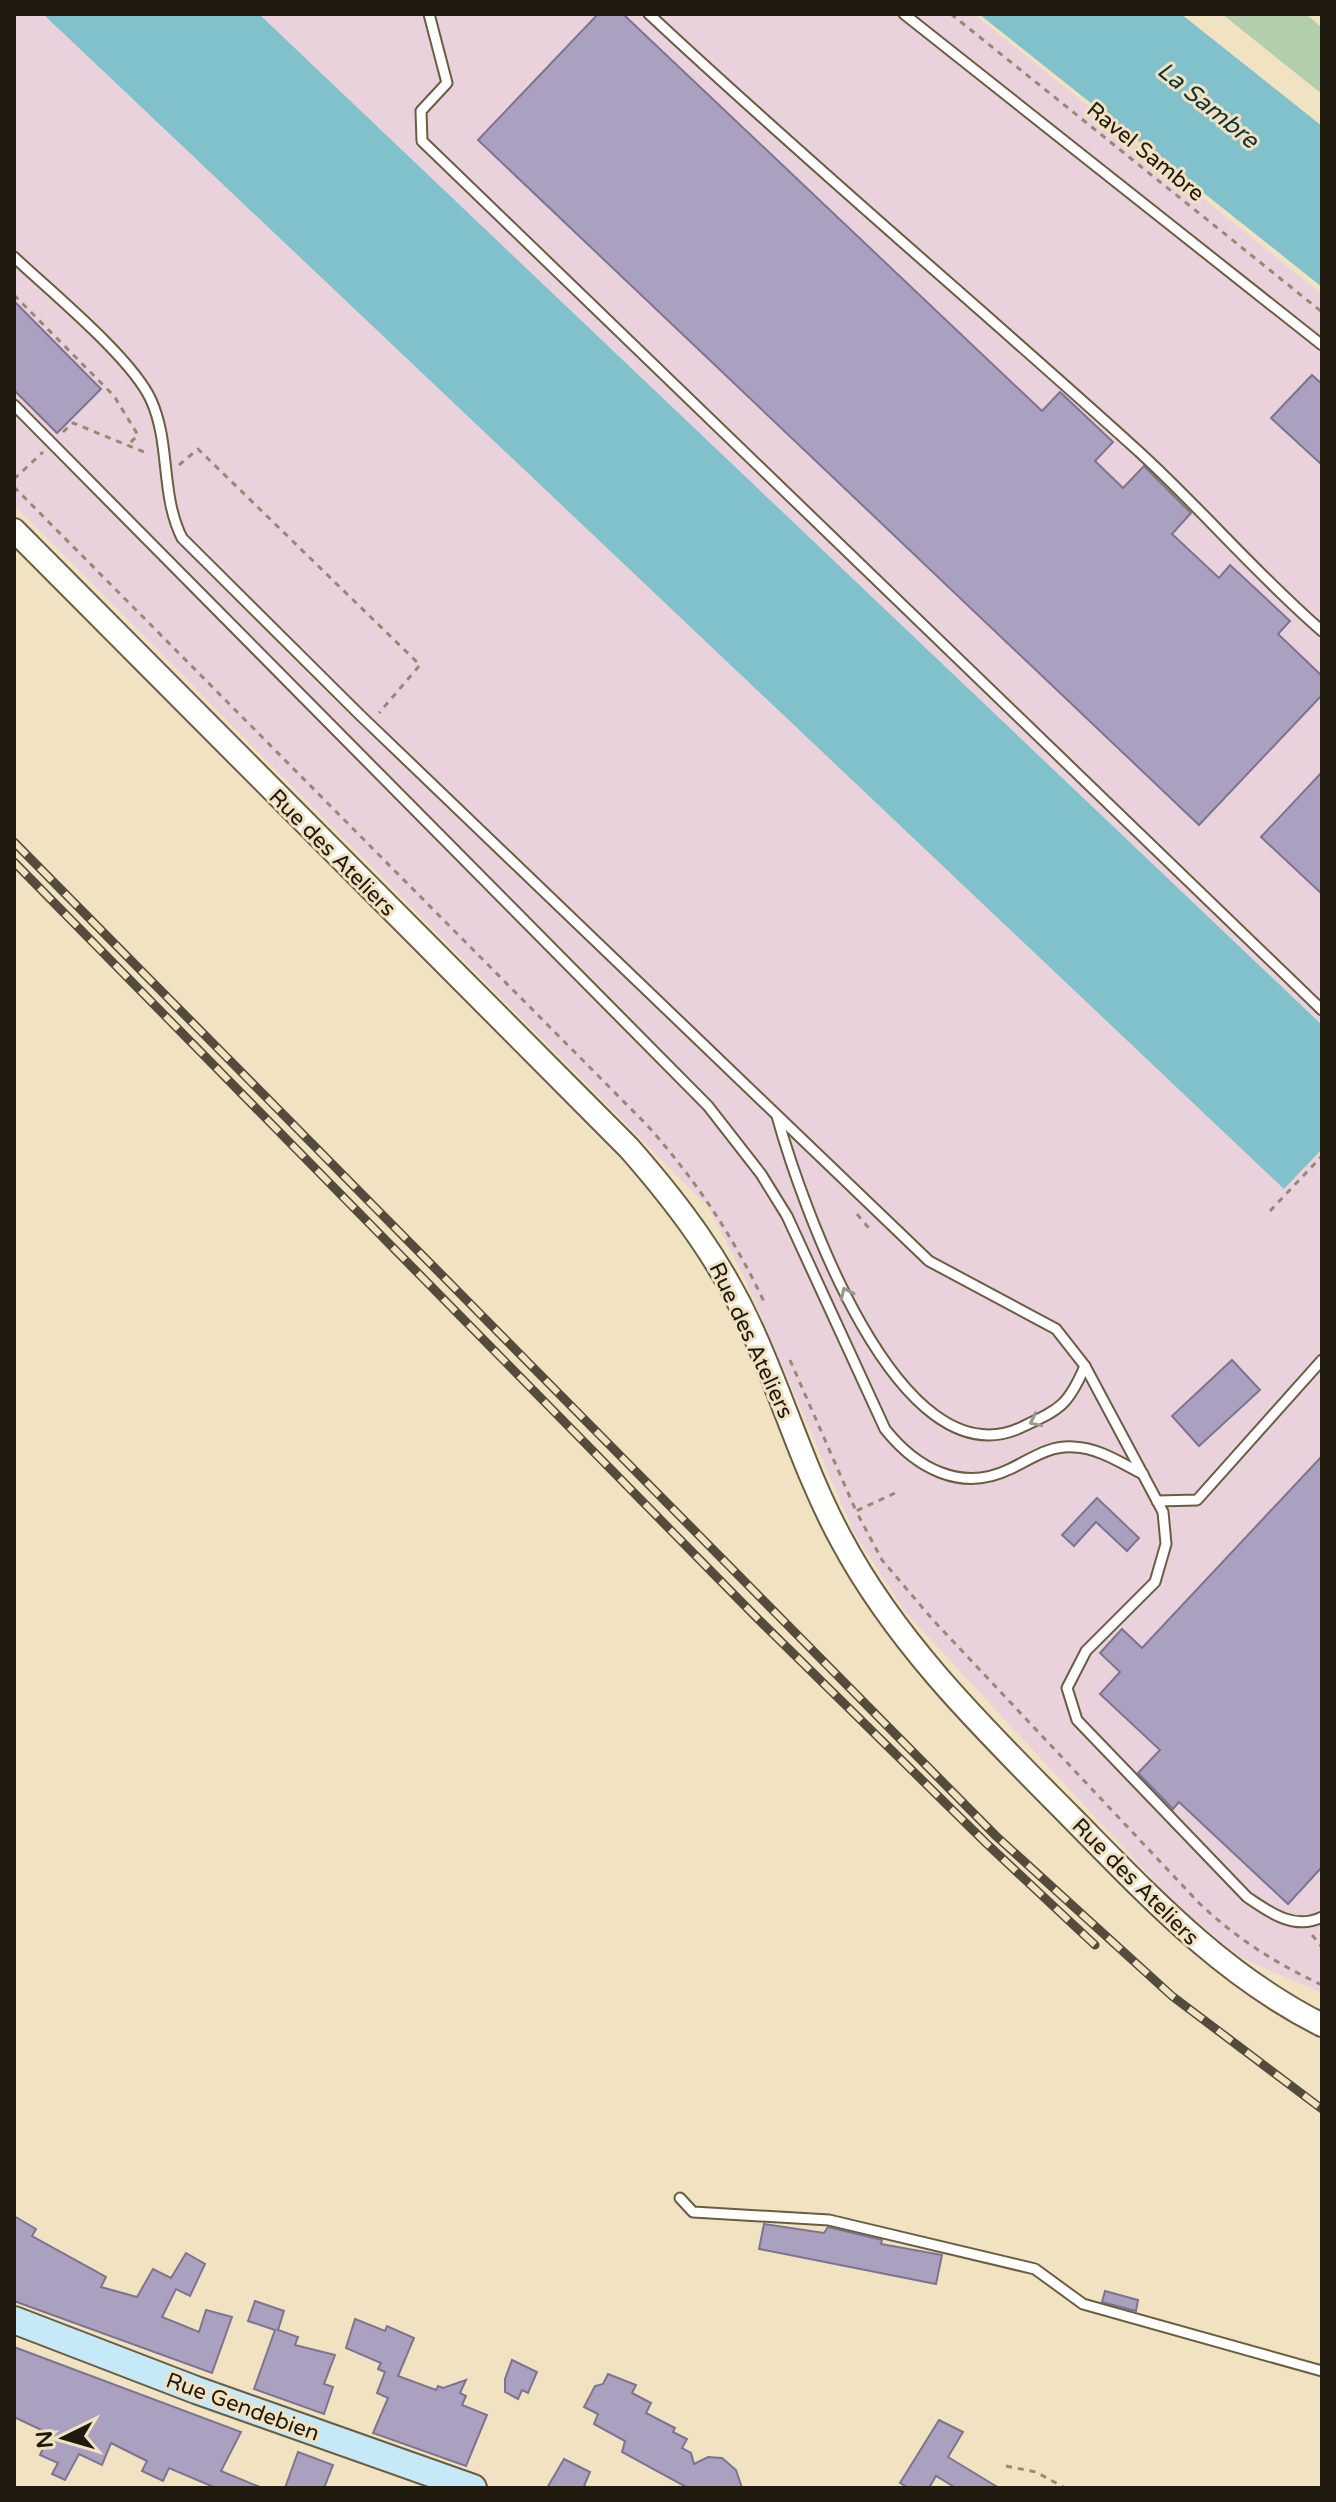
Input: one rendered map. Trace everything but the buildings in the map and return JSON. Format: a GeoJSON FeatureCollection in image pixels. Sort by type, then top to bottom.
{"type":"FeatureCollection","features":[{"type":"Feature","properties":{"kind":"main road","name":"Rue Gendebien"},"geometry":{"type":"LineString","coordinates":[[14,2320],[196,2390],[473,2488]]}},
{"type":"Feature","properties":{"kind":"street","name":"Rue des Ateliers"},"geometry":{"type":"LineString","coordinates":[[14,530],[629,1148],[683,1209],[719,1265],[753,1331],[840,1537],[876,1598],[915,1651],[1020,1765],[1193,1940],[1249,1983],[1322,2025]]}},
{"type":"Feature","properties":{"kind":"lane"},"geometry":{"type":"LineString","coordinates":[[429,14],[447,83],[421,111],[422,141],[1322,1010]]}},
{"type":"Feature","properties":{"kind":"lane"},"geometry":{"type":"LineString","coordinates":[[649,14],[777,134],[938,270],[1147,459],[1322,631]]}},
{"type":"Feature","properties":{"kind":"lane"},"geometry":{"type":"LineString","coordinates":[[904,14],[1322,345]]}},
{"type":"Feature","properties":{"kind":"lane"},"geometry":{"type":"LineString","coordinates":[[14,257],[132,370],[151,399],[160,430],[170,515],[182,538],[372,726],[687,1025],[929,1261],[1056,1329],[1085,1366],[1163,1512],[1166,1544],[1155,1582],[1086,1651],[1067,1688],[1077,1720],[1247,1897],[1279,1920],[1315,1921],[1322,1917]]}},
{"type":"Feature","properties":{"kind":"lane"},"geometry":{"type":"LineString","coordinates":[[14,405],[708,1106],[755,1165],[787,1216],[885,1429],[899,1447],[917,1463],[944,1476],[974,1479],[1006,1472],[1049,1449],[1074,1447],[1101,1453],[1143,1474]]}},
{"type":"Feature","properties":{"kind":"lane"},"geometry":{"type":"LineString","coordinates":[[777,1116],[805,1208],[860,1325],[882,1361],[916,1399],[958,1428],[983,1436],[1012,1432],[1071,1399],[1085,1366]]}},
{"type":"Feature","properties":{"kind":"lane"},"geometry":{"type":"LineString","coordinates":[[1157,1501],[1197,1500],[1322,1360]]}},
{"type":"Feature","properties":{"kind":"lane"},"geometry":{"type":"LineString","coordinates":[[680,2198],[693,2212],[829,2220],[1035,2269],[1083,2304],[1322,2371]]}},
{"type":"Feature","properties":{"kind":"path","name":"Ravel Sambre"},"geometry":{"type":"LineString","coordinates":[[951,14],[1322,312]]}},
{"type":"Feature","properties":{"kind":"path"},"geometry":{"type":"LineString","coordinates":[[14,295],[114,396],[138,435],[128,445]]}},
{"type":"Feature","properties":{"kind":"path"},"geometry":{"type":"LineString","coordinates":[[73,423],[180,466],[198,449],[420,665],[381,708],[372,726]]}},
{"type":"Feature","properties":{"kind":"path"},"geometry":{"type":"LineString","coordinates":[[1270,1211],[1322,1156]]}},
{"type":"Feature","properties":{"kind":"path"},"geometry":{"type":"LineString","coordinates":[[855,1212],[872,1232]]}},
{"type":"Feature","properties":{"kind":"path"},"geometry":{"type":"LineString","coordinates":[[895,1493],[856,1511],[882,1560],[933,1620],[1232,1935],[1275,1962],[1322,1985]]}},
{"type":"Feature","properties":{"kind":"path"},"geometry":{"type":"LineString","coordinates":[[1006,2466],[1036,2472],[1065,2488]]}},
{"type":"Feature","properties":{"kind":"shaded area"},"geometry":{"type":"Polygon","coordinates":[[[14,14],[43,14],[1284,1189],[1322,1149],[1322,1993],[1239,1957],[1173,1901],[906,1613],[854,1533],[746,1281],[709,1208],[14,505],[14,14]]]}},
{"type":"Feature","properties":{"kind":"shaded area"},"geometry":{"type":"Polygon","coordinates":[[[259,14],[974,14],[1322,294],[1322,1025],[259,14]]]}},
{"type":"Feature","properties":{"kind":"green space"},"geometry":{"type":"Polygon","coordinates":[[[1222,14],[1306,14],[1322,28],[1322,94],[1222,14]]]}},
{"type":"Feature","properties":{"kind":"water"},"geometry":{"type":"Polygon","coordinates":[[[43,14],[259,14],[1322,1025],[1322,1149],[1284,1189],[43,14]]]}},
{"type":"Feature","properties":{"kind":"water","name":"La Sambre"},"geometry":{"type":"Polygon","coordinates":[[[979,14],[1181,14],[1322,126],[1322,287],[979,14]]]}},
{"type":"Feature","properties":{"kind":"railway"},"geometry":{"type":"LineString","coordinates":[[14,842],[996,1836],[1172,1996],[1322,2109]]}},
{"type":"Feature","properties":{"kind":"railway"},"geometry":{"type":"LineString","coordinates":[[14,862],[757,1618],[987,1844],[1095,1945]]}}]}
